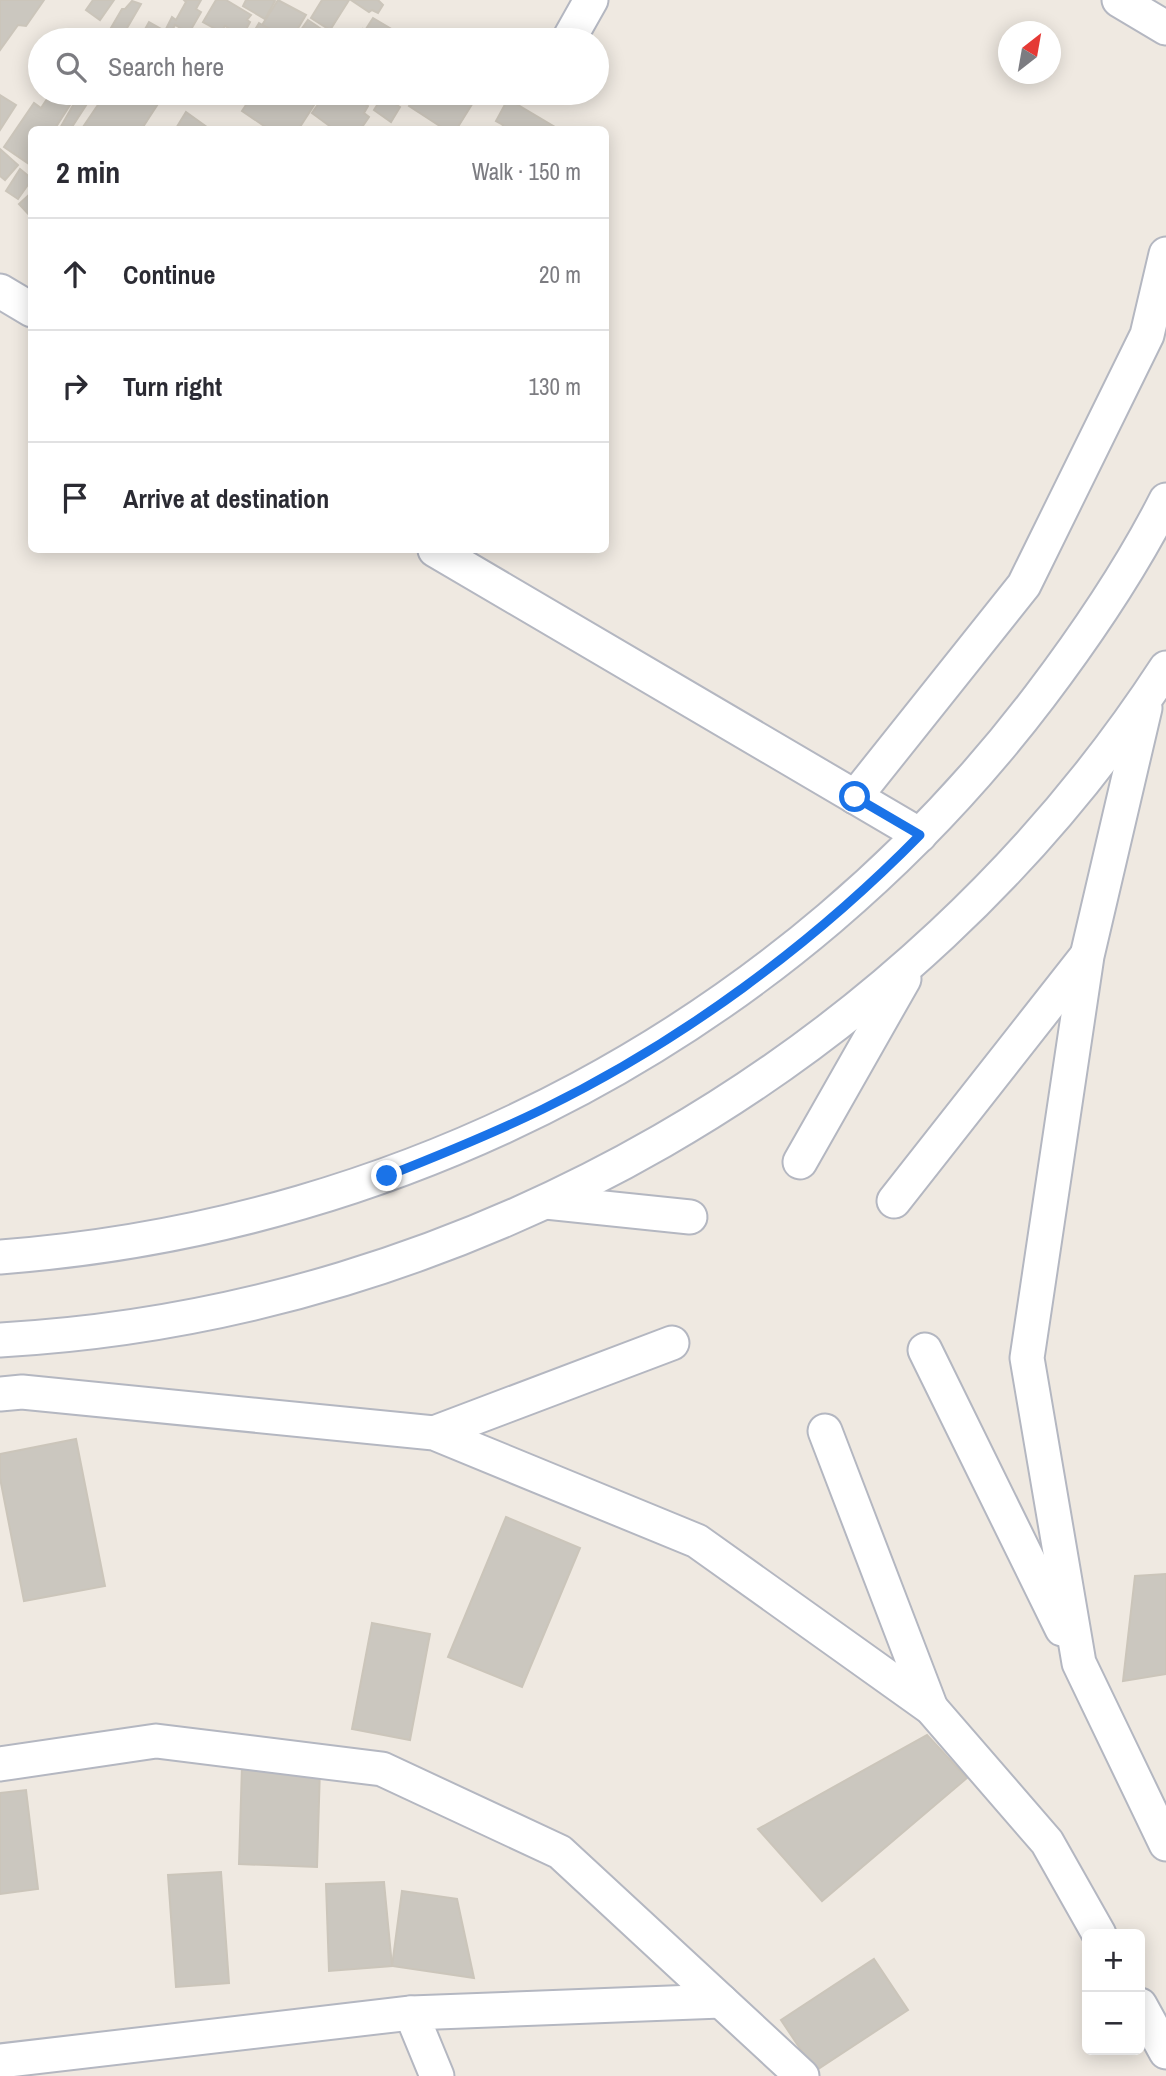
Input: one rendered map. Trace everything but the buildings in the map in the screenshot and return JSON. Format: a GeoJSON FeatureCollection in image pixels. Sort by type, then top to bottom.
{"type":"FeatureCollection","features":[{"type":"Feature","properties":{"kind":"street"},"geometry":{"type":"LineString","coordinates":[[575,28],[591,0]]}},
{"type":"Feature","properties":{"kind":"street"},"geometry":{"type":"LineString","coordinates":[[1119,0],[1166,28]]}},
{"type":"Feature","properties":{"kind":"street"},"geometry":{"type":"LineString","coordinates":[[855,797],[1024,585],[1147,335],[1166,254]]}},
{"type":"Feature","properties":{"kind":"street"},"geometry":{"type":"LineString","coordinates":[[0,291],[28,308]]}},
{"type":"Feature","properties":{"kind":"street"},"geometry":{"type":"LineString","coordinates":[[0,1257],[136,1241],[221,1225],[387,1176],[467,1144],[545,1108],[695,1021],[765,971],[832,917],[920,835],[1013,732],[1065,663],[1114,592],[1166,500]]}},
{"type":"Feature","properties":{"kind":"street"},"geometry":{"type":"LineString","coordinates":[[440,553],[920,835]]}},
{"type":"Feature","properties":{"kind":"street"},"geometry":{"type":"LineString","coordinates":[[0,1340],[123,1328],[210,1313],[297,1293],[464,1237],[546,1202],[680,1131],[776,1070],[915,959],[1039,834],[1096,766],[1166,668]]}},
{"type":"Feature","properties":{"kind":"street"},"geometry":{"type":"LineString","coordinates":[[1079,1662],[1027,1358],[1087,956],[1148,695]]}},
{"type":"Feature","properties":{"kind":"street"},"geometry":{"type":"LineString","coordinates":[[894,1201],[1087,956]]}},
{"type":"Feature","properties":{"kind":"street"},"geometry":{"type":"LineString","coordinates":[[800,1163],[915,959]]}},
{"type":"Feature","properties":{"kind":"street"},"geometry":{"type":"LineString","coordinates":[[546,1202],[691,1217]]}},
{"type":"Feature","properties":{"kind":"street"},"geometry":{"type":"LineString","coordinates":[[434,1433],[672,1343]]}},
{"type":"Feature","properties":{"kind":"street"},"geometry":{"type":"LineString","coordinates":[[925,1350],[1166,1844]]}},
{"type":"Feature","properties":{"kind":"street"},"geometry":{"type":"LineString","coordinates":[[0,1394],[22,1392],[434,1433],[697,1541],[931,1708],[1047,1842],[1096,1929]]}},
{"type":"Feature","properties":{"kind":"street"},"geometry":{"type":"LineString","coordinates":[[825,1432],[931,1708]]}},
{"type":"Feature","properties":{"kind":"street"},"geometry":{"type":"LineString","coordinates":[[0,1764],[156,1741],[382,1769],[560,1852],[802,2076]]}},
{"type":"Feature","properties":{"kind":"street"},"geometry":{"type":"LineString","coordinates":[[0,2061],[411,2013],[721,2001]]}},
{"type":"Feature","properties":{"kind":"street"},"geometry":{"type":"LineString","coordinates":[[411,2013],[437,2076]]}},
{"type":"Feature","properties":{"kind":"street"},"geometry":{"type":"LineString","coordinates":[[1145,2015],[1166,2052]]}},
{"type":"Feature","properties":{"kind":"route"},"geometry":{"type":"LineString","coordinates":[[387,1176],[467,1144],[545,1108],[621,1067],[695,1021],[765,971],[832,917],[920,835],[855,797]]}}]}
